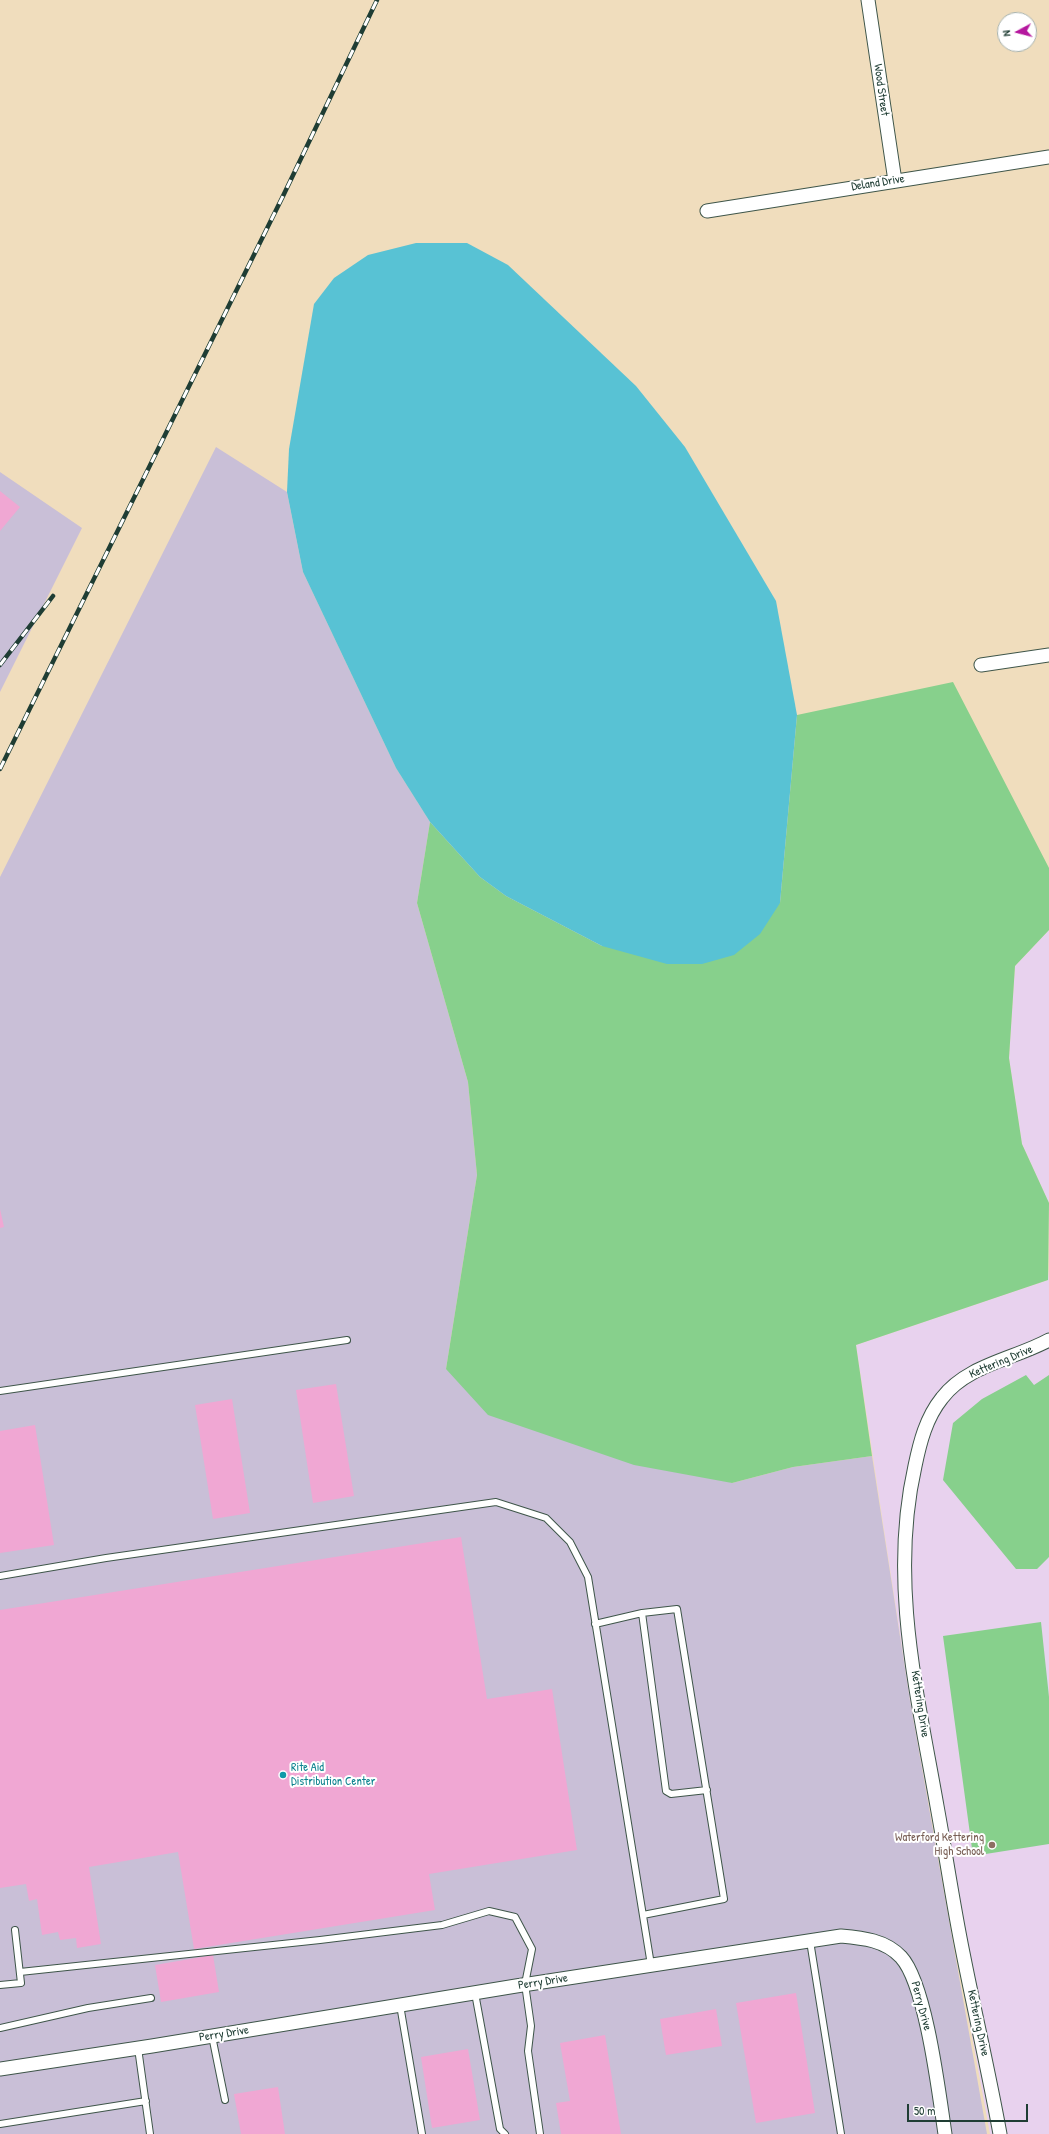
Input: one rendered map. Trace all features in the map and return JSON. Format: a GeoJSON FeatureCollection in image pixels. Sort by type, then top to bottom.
{"type":"FeatureCollection","features":[{"type":"Feature","properties":{"kind":"street","name":"Wood Street"},"geometry":{"type":"LineString","coordinates":[[868,0],[895,181]]}},
{"type":"Feature","properties":{"kind":"street","name":"Deland Drive"},"geometry":{"type":"LineString","coordinates":[[707,211],[1049,156]]}},
{"type":"Feature","properties":{"kind":"street"},"geometry":{"type":"LineString","coordinates":[[981,665],[1049,655]]}},
{"type":"Feature","properties":{"kind":"street","name":"Kettering Drive"},"geometry":{"type":"LineString","coordinates":[[1000,2134],[963,1952],[908,1635],[904,1594],[904,1547],[907,1512],[920,1442],[928,1418],[942,1397],[956,1383],[975,1372],[1033,1349],[1049,1340]]}},
{"type":"Feature","properties":{"kind":"street","name":"Perry Drive"},"geometry":{"type":"LineString","coordinates":[[0,2069],[138,2048],[525,1984],[842,1936],[869,1938],[901,1957],[915,1982],[928,2032],[945,2134]]}},
{"type":"Feature","properties":{"kind":"lane"},"geometry":{"type":"LineString","coordinates":[[0,1391],[347,1340]]}},
{"type":"Feature","properties":{"kind":"lane"},"geometry":{"type":"LineString","coordinates":[[0,1576],[106,1558],[496,1502],[546,1518],[570,1542],[588,1578],[651,1965]]}},
{"type":"Feature","properties":{"kind":"lane"},"geometry":{"type":"LineString","coordinates":[[595,1624],[642,1613],[678,1609],[724,1899],[643,1915]]}},
{"type":"Feature","properties":{"kind":"lane"},"geometry":{"type":"LineString","coordinates":[[642,1613],[666,1791],[671,1794],[707,1790]]}},
{"type":"Feature","properties":{"kind":"lane"},"geometry":{"type":"LineString","coordinates":[[20,1972],[320,1940],[442,1925],[489,1911],[515,1917],[532,1949],[525,1984],[531,2026],[528,2051],[540,2134]]}},
{"type":"Feature","properties":{"kind":"lane"},"geometry":{"type":"LineString","coordinates":[[0,1986],[21,1983],[15,1930]]}},
{"type":"Feature","properties":{"kind":"lane"},"geometry":{"type":"LineString","coordinates":[[810,1941],[842,2134]]}},
{"type":"Feature","properties":{"kind":"lane"},"geometry":{"type":"LineString","coordinates":[[475,1993],[500,2129],[505,2134]]}},
{"type":"Feature","properties":{"kind":"lane"},"geometry":{"type":"LineString","coordinates":[[0,2028],[88,2008],[151,1998]]}},
{"type":"Feature","properties":{"kind":"lane"},"geometry":{"type":"LineString","coordinates":[[400,2005],[422,2134]]}},
{"type":"Feature","properties":{"kind":"lane"},"geometry":{"type":"LineString","coordinates":[[212,2036],[225,2100]]}},
{"type":"Feature","properties":{"kind":"lane"},"geometry":{"type":"LineString","coordinates":[[138,2048],[150,2134]]}},
{"type":"Feature","properties":{"kind":"lane"},"geometry":{"type":"LineString","coordinates":[[0,2124],[146,2101]]}},
{"type":"Feature","properties":{"kind":"shaded area"},"geometry":{"type":"Polygon","coordinates":[[[216,447],[287,492],[303,572],[396,768],[430,822],[417,903],[468,1082],[477,1175],[446,1369],[732,1483],[793,1467],[872,1456],[910,1701],[987,2134],[0,2134],[0,877],[216,447]]]}},
{"type":"Feature","properties":{"kind":"shaded area"},"geometry":{"type":"Polygon","coordinates":[[[0,472],[82,528],[0,692],[0,472]]]}},
{"type":"Feature","properties":{"kind":"shaded area"},"geometry":{"type":"Polygon","coordinates":[[[1049,930],[1049,1203],[1022,1144],[1009,1058],[1015,966],[1049,930]]]}},
{"type":"Feature","properties":{"kind":"shaded area","name":"Waterford Kettering High School"},"geometry":{"type":"Polygon","coordinates":[[[1049,1269],[1049,2134],[990,2134],[910,1701],[856,1345],[1048,1280],[1049,1269]]]}},
{"type":"Feature","properties":{"kind":"green space"},"geometry":{"type":"Polygon","coordinates":[[[953,682],[1049,868],[1049,930],[1015,966],[1009,1058],[1022,1144],[1049,1203],[1048,1280],[856,1345],[872,1456],[793,1467],[732,1483],[634,1465],[488,1415],[446,1369],[477,1175],[468,1082],[417,903],[430,822],[480,877],[506,896],[602,946],[780,903],[797,715],[953,682]]]}},
{"type":"Feature","properties":{"kind":"green space"},"geometry":{"type":"Polygon","coordinates":[[[1026,1375],[1034,1385],[1049,1375],[1049,1557],[1037,1569],[1016,1569],[943,1480],[953,1423],[982,1399],[1026,1375]]]}},
{"type":"Feature","properties":{"kind":"green space"},"geometry":{"type":"Polygon","coordinates":[[[1041,1622],[1049,1697],[1049,1844],[973,1856],[943,1636],[1041,1622]]]}},
{"type":"Feature","properties":{"kind":"water"},"geometry":{"type":"Polygon","coordinates":[[[416,243],[467,243],[508,265],[636,386],[685,447],[776,601],[797,715],[780,903],[760,934],[734,955],[702,964],[667,964],[602,946],[506,896],[480,877],[430,822],[396,768],[303,572],[287,492],[289,449],[314,304],[334,278],[368,255],[416,243]]]}},
{"type":"Feature","properties":{"kind":"building"},"geometry":{"type":"Polygon","coordinates":[[[0,491],[20,507],[0,531],[0,491]]]}},
{"type":"Feature","properties":{"kind":"building"},"geometry":{"type":"Polygon","coordinates":[[[0,1209],[4,1227],[0,1228],[0,1209]]]}},
{"type":"Feature","properties":{"kind":"building"},"geometry":{"type":"Polygon","coordinates":[[[336,1384],[354,1496],[313,1503],[296,1390],[336,1384]]]}},
{"type":"Feature","properties":{"kind":"building"},"geometry":{"type":"Polygon","coordinates":[[[232,1399],[250,1513],[213,1519],[195,1405],[232,1399]]]}},
{"type":"Feature","properties":{"kind":"building"},"geometry":{"type":"Polygon","coordinates":[[[35,1425],[54,1545],[0,1553],[0,1431],[35,1425]]]}},
{"type":"Feature","properties":{"kind":"building","name":"Rite Aid Distribution Center"},"geometry":{"type":"Polygon","coordinates":[[[461,1537],[487,1699],[552,1689],[577,1850],[429,1874],[435,1910],[194,1949],[178,1852],[89,1867],[101,1944],[77,1948],[76,1938],[60,1940],[58,1932],[42,1935],[37,1899],[29,1901],[26,1884],[0,1888],[0,1610],[461,1537]]]}},
{"type":"Feature","properties":{"kind":"building"},"geometry":{"type":"Polygon","coordinates":[[[213,1955],[219,1992],[161,2002],[155,1965],[213,1955]]]}},
{"type":"Feature","properties":{"kind":"building"},"geometry":{"type":"Polygon","coordinates":[[[796,1993],[815,2113],[756,2123],[736,2003],[796,1993]]]}},
{"type":"Feature","properties":{"kind":"building"},"geometry":{"type":"Polygon","coordinates":[[[716,2009],[722,2046],[666,2055],[660,2019],[716,2009]]]}},
{"type":"Feature","properties":{"kind":"building"},"geometry":{"type":"Polygon","coordinates":[[[605,2035],[621,2134],[561,2134],[556,2103],[570,2101],[560,2043],[605,2035]]]}},
{"type":"Feature","properties":{"kind":"building"},"geometry":{"type":"Polygon","coordinates":[[[468,2049],[480,2120],[432,2128],[421,2057],[468,2049]]]}},
{"type":"Feature","properties":{"kind":"building"},"geometry":{"type":"Polygon","coordinates":[[[278,2087],[285,2134],[241,2134],[234,2094],[278,2087]]]}},
{"type":"Feature","properties":{"kind":"railway"},"geometry":{"type":"LineString","coordinates":[[0,769],[284,194],[377,0]]}},
{"type":"Feature","properties":{"kind":"railway"},"geometry":{"type":"LineString","coordinates":[[0,665],[53,596]]}},
{"type":"Feature","properties":{"kind":"place","name":"Rite Aid Distribution Center"},"geometry":{"type":"Point","coordinates":[283,1775]}},
{"type":"Feature","properties":{"kind":"place","name":"Waterford Kettering High School"},"geometry":{"type":"Point","coordinates":[992,1845]}}]}
